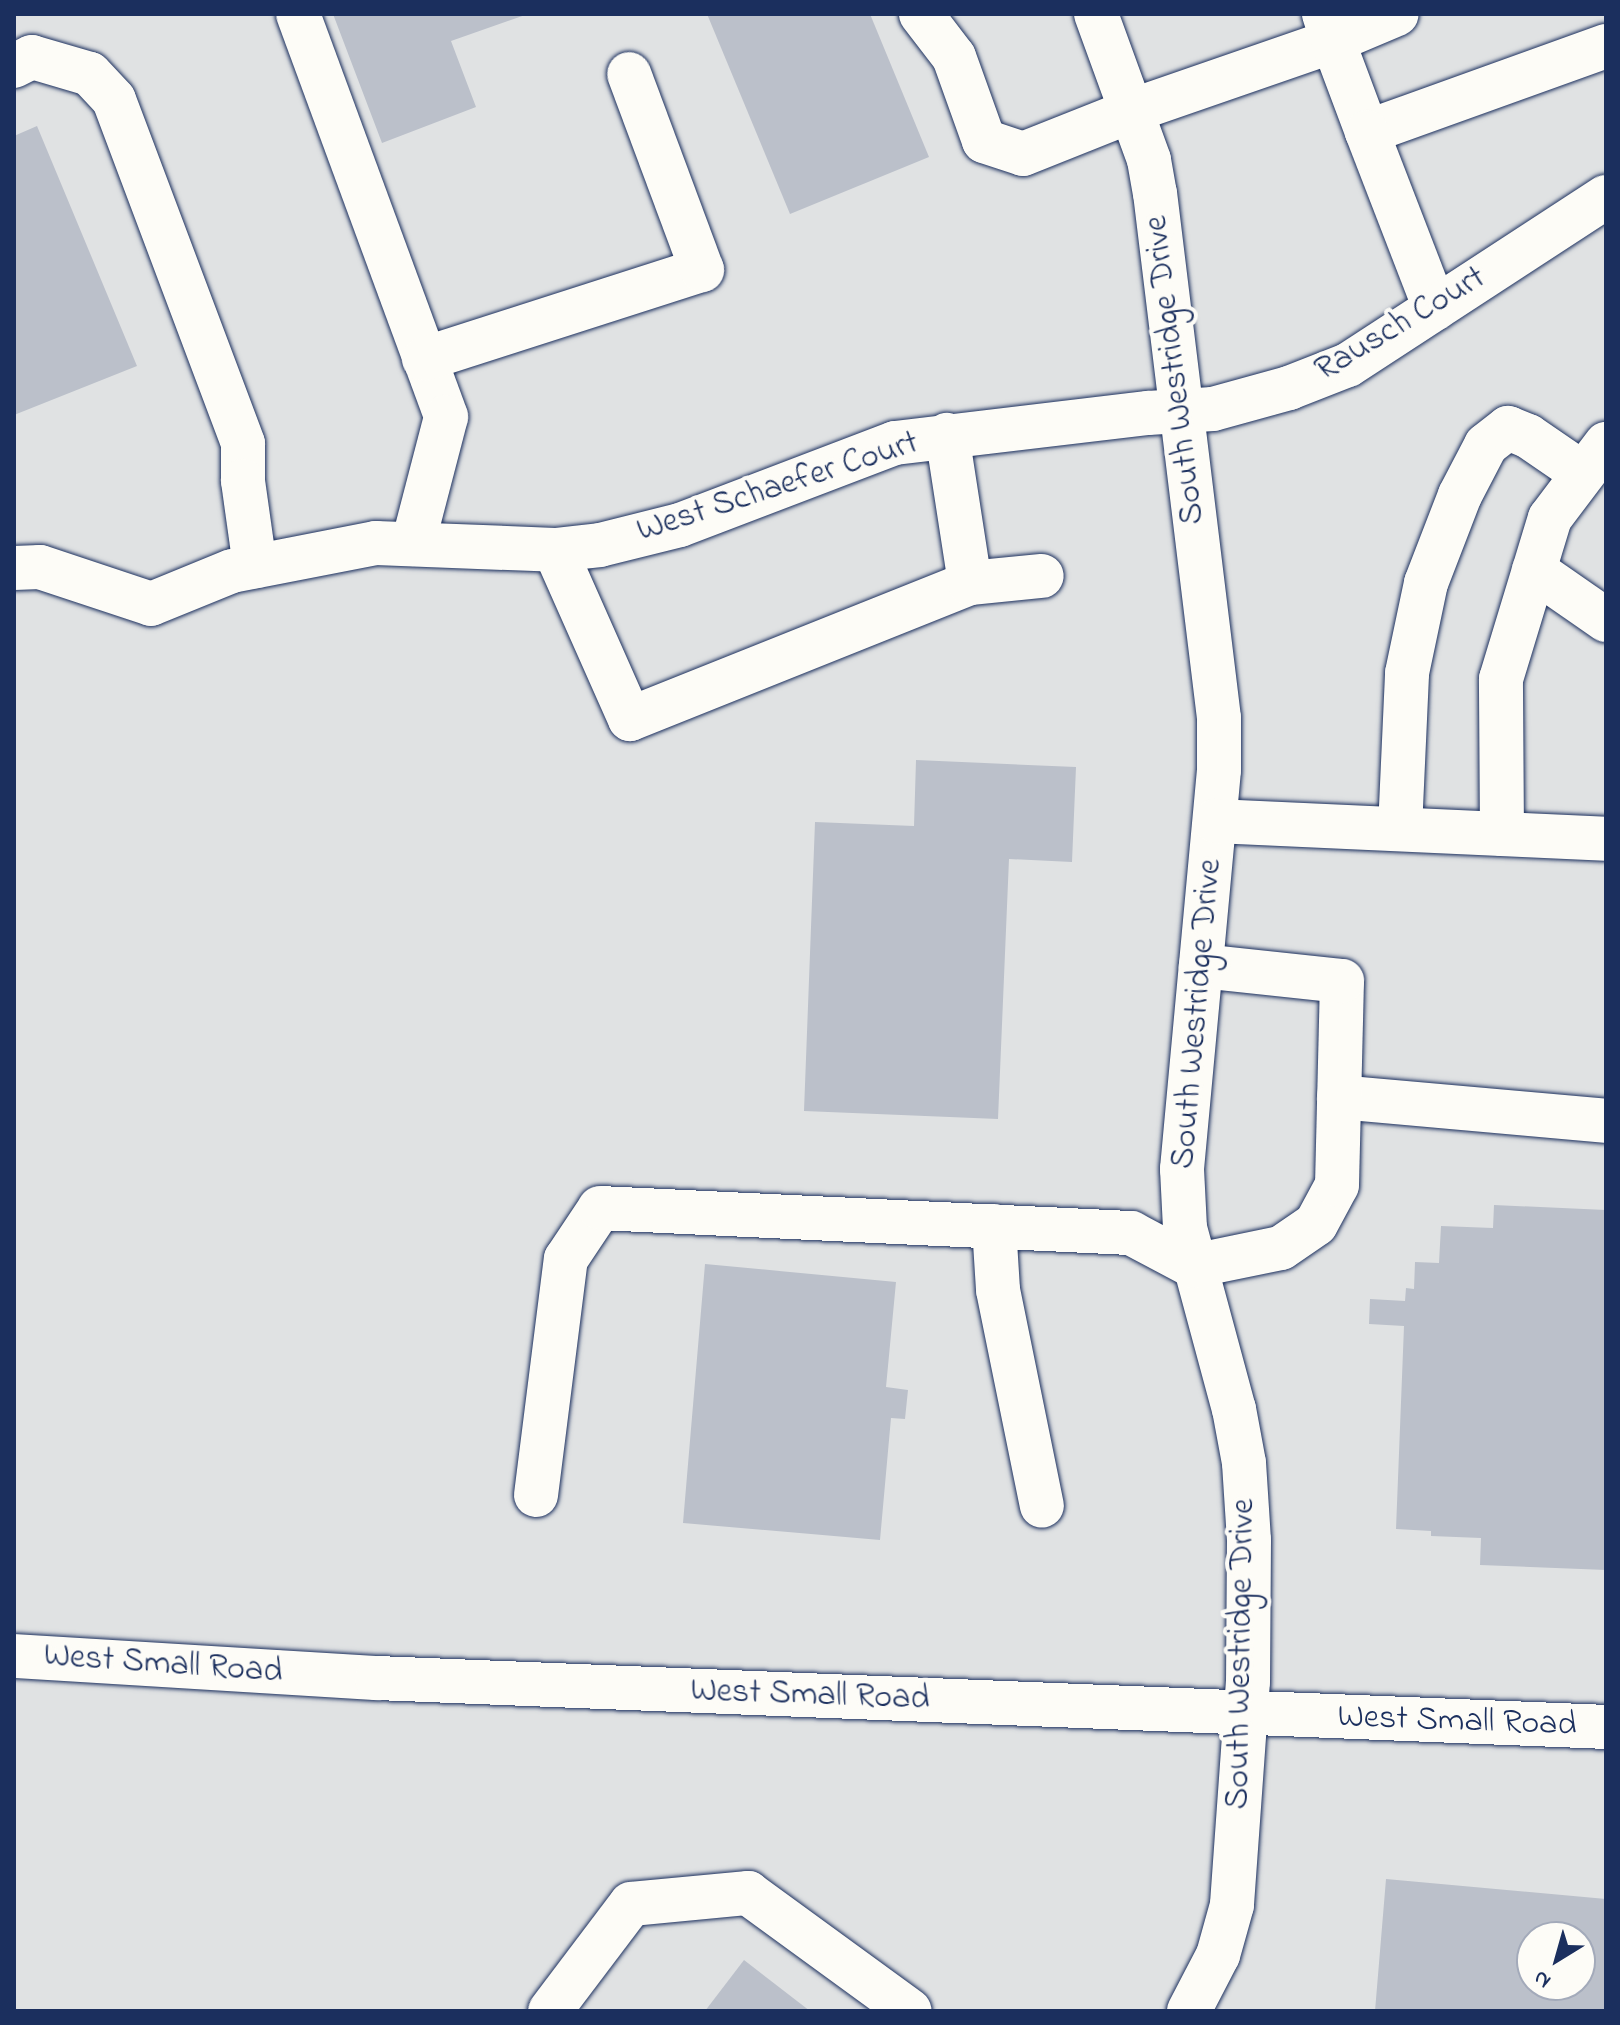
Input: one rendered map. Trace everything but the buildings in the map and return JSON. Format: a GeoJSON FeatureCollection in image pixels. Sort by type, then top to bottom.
{"type":"FeatureCollection","features":[{"type":"Feature","properties":{"kind":"street"},"geometry":{"type":"LineString","coordinates":[[298,14],[446,417],[394,543]]}},
{"type":"Feature","properties":{"kind":"street"},"geometry":{"type":"LineString","coordinates":[[921,14],[954,57],[984,141],[1023,154],[1328,27],[1397,14]]}},
{"type":"Feature","properties":{"kind":"street","name":"South Westridge Drive"},"geometry":{"type":"LineString","coordinates":[[1096,14],[1149,160],[1155,193],[1219,718],[1215,821],[1182,1169],[1185,1228],[1193,1266],[1234,1409],[1244,1463],[1249,1540],[1246,1713],[1232,1905],[1218,1955],[1189,2011]]}},
{"type":"Feature","properties":{"kind":"street"},"geometry":{"type":"LineString","coordinates":[[1328,27],[1435,308]]}},
{"type":"Feature","properties":{"kind":"street"},"geometry":{"type":"LineString","coordinates":[[1367,132],[1606,46]]}},
{"type":"Feature","properties":{"kind":"street"},"geometry":{"type":"LineString","coordinates":[[14,66],[32,57],[90,74],[114,100],[243,444],[243,481],[255,566]]}},
{"type":"Feature","properties":{"kind":"street"},"geometry":{"type":"LineString","coordinates":[[424,359],[702,270],[629,74]]}},
{"type":"Feature","properties":{"kind":"street","name":"Rausch Court"},"geometry":{"type":"LineString","coordinates":[[1180,410],[1213,409],[1289,388],[1348,365],[1606,197]]}},
{"type":"Feature","properties":{"kind":"street","name":"West Schaefer Court"},"geometry":{"type":"LineString","coordinates":[[14,568],[40,567],[151,604],[232,571],[394,543],[555,550],[600,545],[680,525],[855,455],[895,443],[1180,410]]}},
{"type":"Feature","properties":{"kind":"street"},"geometry":{"type":"LineString","coordinates":[[1400,829],[1407,673],[1426,583],[1460,495],[1486,445],[1508,428],[1594,458],[1550,518],[1501,679],[1502,834]]}},
{"type":"Feature","properties":{"kind":"street"},"geometry":{"type":"LineString","coordinates":[[947,435],[970,583]]}},
{"type":"Feature","properties":{"kind":"street"},"geometry":{"type":"LineString","coordinates":[[555,550],[630,719],[970,583],[1042,576]]}},
{"type":"Feature","properties":{"kind":"street"},"geometry":{"type":"LineString","coordinates":[[1534,570],[1606,620]]}},
{"type":"Feature","properties":{"kind":"street"},"geometry":{"type":"LineString","coordinates":[[1215,821],[1606,839]]}},
{"type":"Feature","properties":{"kind":"street"},"geometry":{"type":"LineString","coordinates":[[536,1495],[566,1259],[600,1208],[1131,1233],[1193,1266],[1281,1248],[1316,1224],[1337,1185],[1342,981],[1201,966]]}},
{"type":"Feature","properties":{"kind":"street"},"geometry":{"type":"LineString","coordinates":[[1339,1097],[1606,1121]]}},
{"type":"Feature","properties":{"kind":"street"},"geometry":{"type":"LineString","coordinates":[[994,1226],[998,1290],[1042,1506]]}},
{"type":"Feature","properties":{"kind":"street","name":"West Small Road"},"geometry":{"type":"LineString","coordinates":[[14,1656],[377,1678],[1606,1727]]}},
{"type":"Feature","properties":{"kind":"street"},"geometry":{"type":"LineString","coordinates":[[550,2011],[631,1904],[748,1893],[910,2011]]}},
{"type":"Feature","properties":{"kind":"shaded area"},"geometry":{"type":"Polygon","coordinates":[[[14,14],[1606,14],[1606,2011],[14,2011],[14,14]]]}}]}
